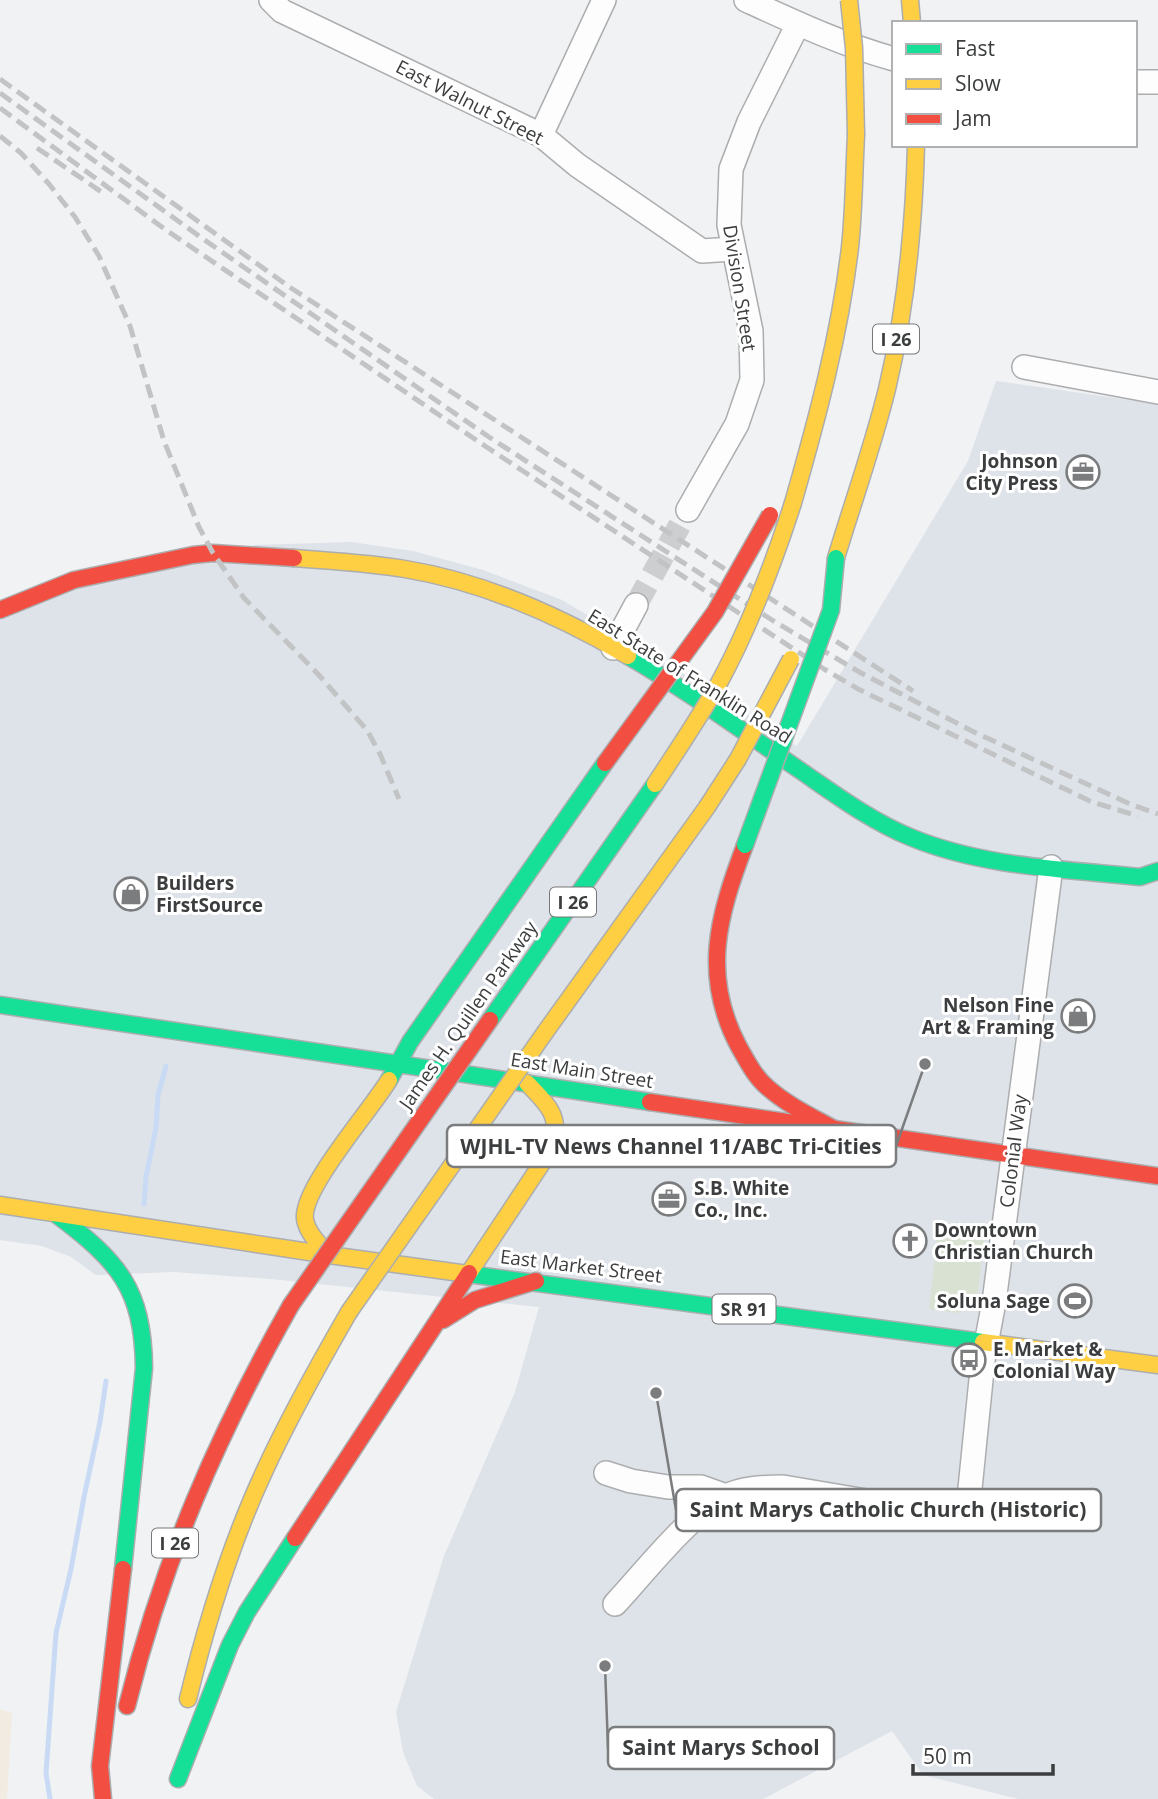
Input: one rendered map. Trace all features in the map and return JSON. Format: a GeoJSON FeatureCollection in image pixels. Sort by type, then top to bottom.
{"type":"FeatureCollection","features":[{"type":"Feature","properties":{"kind":"main road","name":"James H. Quillen Parkway"},"geometry":{"type":"LineString","coordinates":[[123,1724],[152,1609],[173,1547],[211,1455],[249,1378],[290,1305],[655,784],[705,707],[743,636],[773,567],[814,431],[841,313],[848,262],[856,135],[854,48],[849,0]]}},
{"type":"Feature","properties":{"kind":"main road"},"geometry":{"type":"LineString","coordinates":[[910,0],[912,21]]}},
{"type":"Feature","properties":{"kind":"main road","name":"I 26"},"geometry":{"type":"LineString","coordinates":[[816,606],[836,558],[887,387],[909,259],[916,147]]}},
{"type":"Feature","properties":{"kind":"main road"},"geometry":{"type":"LineString","coordinates":[[329,1255],[308,1230],[303,1219],[306,1200],[398,1064],[417,1031],[605,763],[705,626],[754,548],[814,431]]}},
{"type":"Feature","properties":{"kind":"main road","name":"East State of Franklin Road"},"geometry":{"type":"LineString","coordinates":[[0,610],[74,580],[213,553],[387,566],[417,572],[464,584],[526,605],[613,648],[703,705],[853,807],[891,828],[933,846],[968,856],[1140,877]]}},
{"type":"Feature","properties":{"kind":"main road"},"geometry":{"type":"LineString","coordinates":[[836,558],[831,610],[730,881],[720,917],[715,972],[720,1002],[728,1024],[739,1047],[766,1086],[792,1105],[836,1130]]}},
{"type":"Feature","properties":{"kind":"main road","name":"I 26"},"geometry":{"type":"LineString","coordinates":[[175,1799],[183,1721],[200,1645],[246,1512],[277,1443],[349,1312],[707,807],[757,725],[799,642]]}},
{"type":"Feature","properties":{"kind":"main road"},"geometry":{"type":"LineString","coordinates":[[1140,877],[1158,871]]}},
{"type":"Feature","properties":{"kind":"main road"},"geometry":{"type":"LineString","coordinates":[[1140,877],[1158,889]]}},
{"type":"Feature","properties":{"kind":"main road","name":"East Main Street"},"geometry":{"type":"LineString","coordinates":[[0,1005],[1158,1176]]}},
{"type":"Feature","properties":{"kind":"main road"},"geometry":{"type":"LineString","coordinates":[[178,1779],[230,1645],[247,1612],[554,1145],[557,1125],[555,1114],[527,1083]]}},
{"type":"Feature","properties":{"kind":"main road","name":"East Market Street"},"geometry":{"type":"LineString","coordinates":[[0,1205],[329,1255],[1158,1365]]}},
{"type":"Feature","properties":{"kind":"main road"},"geometry":{"type":"LineString","coordinates":[[57,1215],[102,1251],[118,1269],[134,1294],[145,1339],[145,1377],[100,1766],[105,1799]]}},
{"type":"Feature","properties":{"kind":"main road"},"geometry":{"type":"LineString","coordinates":[[434,1329],[449,1315],[469,1303],[536,1281]]}},
{"type":"Feature","properties":{"kind":"main road"},"geometry":{"type":"LineString","coordinates":[[105,1799],[118,1749]]}},
{"type":"Feature","properties":{"kind":"street","name":"East Walnut Street"},"geometry":{"type":"LineString","coordinates":[[271,0],[282,11],[541,135],[577,165],[702,251],[733,249]]}},
{"type":"Feature","properties":{"kind":"street"},"geometry":{"type":"LineString","coordinates":[[541,135],[604,0]]}},
{"type":"Feature","properties":{"kind":"street"},"geometry":{"type":"LineString","coordinates":[[746,0],[798,24],[892,58]]}},
{"type":"Feature","properties":{"kind":"street","name":"Division Street"},"geometry":{"type":"LineString","coordinates":[[688,510],[737,424],[752,380],[751,331],[729,225],[731,169],[749,122],[798,24]]}},
{"type":"Feature","properties":{"kind":"street"},"geometry":{"type":"LineString","coordinates":[[1137,82],[1158,82]]}},
{"type":"Feature","properties":{"kind":"street"},"geometry":{"type":"LineString","coordinates":[[1024,367],[1158,392]]}},
{"type":"Feature","properties":{"kind":"street"},"geometry":{"type":"LineString","coordinates":[[613,648],[636,605]]}},
{"type":"Feature","properties":{"kind":"street","name":"Colonial Way"},"geometry":{"type":"LineString","coordinates":[[726,1496],[759,1487],[783,1487],[967,1518],[987,1342],[1051,867]]}},
{"type":"Feature","properties":{"kind":"street"},"geometry":{"type":"LineString","coordinates":[[606,1473],[655,1485],[701,1488],[726,1496]]}},
{"type":"Feature","properties":{"kind":"street"},"geometry":{"type":"LineString","coordinates":[[615,1604],[702,1510],[726,1496]]}},
{"type":"Feature","properties":{"kind":"shaded area"},"geometry":{"type":"Polygon","coordinates":[[[996,381],[1158,404],[1158,1799],[1018,1799],[923,1775],[892,1731],[763,1799],[434,1799],[417,1786],[403,1752],[396,1712],[444,1556],[515,1392],[539,1307],[271,1279],[174,1272],[96,1275],[71,1257],[42,1246],[0,1240],[0,601],[255,545],[351,542],[413,551],[483,570],[562,600],[645,649],[797,746],[968,461],[996,381]]]}},
{"type":"Feature","properties":{"kind":"shaded area"},"geometry":{"type":"Polygon","coordinates":[[[0,1709],[12,1713],[7,1799],[0,1799],[0,1709]]]}},
{"type":"Feature","properties":{"kind":"green space"},"geometry":{"type":"Polygon","coordinates":[[[938,1230],[985,1237],[977,1298],[959,1313],[929,1309],[938,1230]]]}},
{"type":"Feature","properties":{"kind":"waterway"},"geometry":{"type":"LineString","coordinates":[[144,1204],[146,1177],[156,1128],[158,1095],[166,1066]]}},
{"type":"Feature","properties":{"kind":"waterway"},"geometry":{"type":"LineString","coordinates":[[50,1799],[46,1773],[56,1633],[71,1569],[106,1381]]}},
{"type":"Feature","properties":{"kind":"tunnel"},"geometry":{"type":"LineString","coordinates":[[636,605],[688,510]]}},
{"type":"Feature","properties":{"kind":"railway"},"geometry":{"type":"LineString","coordinates":[[0,79],[291,288],[913,691]]}},
{"type":"Feature","properties":{"kind":"railway"},"geometry":{"type":"LineString","coordinates":[[0,93],[206,241],[489,437],[772,620],[861,673],[974,732],[1130,804],[1158,814]]}},
{"type":"Feature","properties":{"kind":"railway"},"geometry":{"type":"LineString","coordinates":[[0,108],[166,230],[485,446],[824,669],[858,689],[1092,802],[1138,816]]}},
{"type":"Feature","properties":{"kind":"railway"},"geometry":{"type":"LineString","coordinates":[[0,136],[21,153],[49,184],[75,217],[99,256],[130,326],[164,441],[199,527],[213,553],[244,598],[317,673],[367,730],[399,799]]}},
{"type":"Feature","properties":{"kind":"railway"},"geometry":{"type":"LineString","coordinates":[[37,148],[103,193]]}},
{"type":"Feature","properties":{"kind":"traffic: fast"},"geometry":{"type":"LineString","coordinates":[[745,845],[831,610],[836,558]]}},
{"type":"Feature","properties":{"kind":"traffic: fast"},"geometry":{"type":"LineString","coordinates":[[628,656],[694,697],[854,807],[910,837],[965,855],[1052,869],[1140,877],[1158,871]]}},
{"type":"Feature","properties":{"kind":"traffic: fast"},"geometry":{"type":"LineString","coordinates":[[398,1064],[410,1042],[605,763]]}},
{"type":"Feature","properties":{"kind":"traffic: fast"},"geometry":{"type":"LineString","coordinates":[[490,1020],[655,784]]}},
{"type":"Feature","properties":{"kind":"traffic: fast"},"geometry":{"type":"LineString","coordinates":[[0,1005],[398,1064]]}},
{"type":"Feature","properties":{"kind":"traffic: fast"},"geometry":{"type":"LineString","coordinates":[[389,1080],[398,1064],[650,1102]]}},
{"type":"Feature","properties":{"kind":"traffic: fast"},"geometry":{"type":"LineString","coordinates":[[57,1215],[111,1263],[123,1279],[139,1317],[144,1368],[123,1569]]}},
{"type":"Feature","properties":{"kind":"traffic: fast"},"geometry":{"type":"LineString","coordinates":[[468,1274],[983,1342]]}},
{"type":"Feature","properties":{"kind":"traffic: fast"},"geometry":{"type":"LineString","coordinates":[[178,1779],[230,1645],[247,1612],[295,1538]]}},
{"type":"Feature","properties":{"kind":"traffic: slow"},"geometry":{"type":"LineString","coordinates":[[849,0],[854,48],[856,135]]}},
{"type":"Feature","properties":{"kind":"traffic: slow"},"geometry":{"type":"LineString","coordinates":[[910,0],[912,21]]}},
{"type":"Feature","properties":{"kind":"traffic: slow"},"geometry":{"type":"LineString","coordinates":[[793,503],[819,408],[846,280],[856,135]]}},
{"type":"Feature","properties":{"kind":"traffic: slow"},"geometry":{"type":"LineString","coordinates":[[836,558],[876,432],[894,359],[908,268],[916,147]]}},
{"type":"Feature","properties":{"kind":"traffic: slow"},"geometry":{"type":"LineString","coordinates":[[655,784],[704,709],[741,640],[793,503]]}},
{"type":"Feature","properties":{"kind":"traffic: slow"},"geometry":{"type":"LineString","coordinates":[[294,558],[391,567],[464,582],[548,614],[628,656]]}},
{"type":"Feature","properties":{"kind":"traffic: slow"},"geometry":{"type":"LineString","coordinates":[[707,807],[738,759],[791,659]]}},
{"type":"Feature","properties":{"kind":"traffic: slow"},"geometry":{"type":"LineString","coordinates":[[546,1031],[707,807]]}},
{"type":"Feature","properties":{"kind":"traffic: slow"},"geometry":{"type":"LineString","coordinates":[[349,1312],[546,1031]]}},
{"type":"Feature","properties":{"kind":"traffic: slow"},"geometry":{"type":"LineString","coordinates":[[389,1080],[314,1189],[305,1219],[308,1229],[329,1255],[468,1274]]}},
{"type":"Feature","properties":{"kind":"traffic: slow"},"geometry":{"type":"LineString","coordinates":[[469,1273],[554,1145],[555,1125],[550,1110],[527,1083]]}},
{"type":"Feature","properties":{"kind":"traffic: slow"},"geometry":{"type":"LineString","coordinates":[[0,1205],[329,1255]]}},
{"type":"Feature","properties":{"kind":"traffic: slow"},"geometry":{"type":"LineString","coordinates":[[188,1699],[220,1584],[240,1527],[294,1411],[349,1312]]}},
{"type":"Feature","properties":{"kind":"traffic: slow"},"geometry":{"type":"LineString","coordinates":[[983,1342],[1158,1365]]}},
{"type":"Feature","properties":{"kind":"traffic: jam"},"geometry":{"type":"LineString","coordinates":[[605,763],[715,612],[770,515]]}},
{"type":"Feature","properties":{"kind":"traffic: jam"},"geometry":{"type":"LineString","coordinates":[[0,610],[74,580],[193,555],[213,553],[294,558]]}},
{"type":"Feature","properties":{"kind":"traffic: jam"},"geometry":{"type":"LineString","coordinates":[[745,845],[727,897],[718,946],[717,971],[727,1021],[745,1058],[763,1083],[792,1105],[836,1130]]}},
{"type":"Feature","properties":{"kind":"traffic: jam"},"geometry":{"type":"LineString","coordinates":[[291,1305],[490,1020]]}},
{"type":"Feature","properties":{"kind":"traffic: jam"},"geometry":{"type":"LineString","coordinates":[[650,1102],[1158,1176]]}},
{"type":"Feature","properties":{"kind":"traffic: jam"},"geometry":{"type":"LineString","coordinates":[[295,1538],[469,1273]]}},
{"type":"Feature","properties":{"kind":"traffic: jam"},"geometry":{"type":"LineString","coordinates":[[443,1320],[475,1300],[536,1281]]}},
{"type":"Feature","properties":{"kind":"traffic: jam"},"geometry":{"type":"LineString","coordinates":[[127,1706],[157,1600],[195,1500],[239,1402],[291,1305]]}},
{"type":"Feature","properties":{"kind":"traffic: jam"},"geometry":{"type":"LineString","coordinates":[[103,1799],[100,1766],[123,1569]]}},
{"type":"Feature","properties":{"kind":"place","name":"Johnson City Press"},"geometry":{"type":"Point","coordinates":[1083,472]}},
{"type":"Feature","properties":{"kind":"place","name":"Builders FirstSource"},"geometry":{"type":"Point","coordinates":[131,894]}},
{"type":"Feature","properties":{"kind":"place","name":"Nelson Fine Art & Framing"},"geometry":{"type":"Point","coordinates":[1078,1016]}},
{"type":"Feature","properties":{"kind":"place","name":"WJHL-TV News Channel 11/ABC Tri-Cities"},"geometry":{"type":"Point","coordinates":[925,1064]}},
{"type":"Feature","properties":{"kind":"place","name":"S.B. White Co., Inc."},"geometry":{"type":"Point","coordinates":[669,1199]}},
{"type":"Feature","properties":{"kind":"place","name":"Downtown Christian Church"},"geometry":{"type":"Point","coordinates":[910,1241]}},
{"type":"Feature","properties":{"kind":"place","name":"Soluna Sage"},"geometry":{"type":"Point","coordinates":[1075,1301]}},
{"type":"Feature","properties":{"kind":"place","name":"E. Market & Colonial Way"},"geometry":{"type":"Point","coordinates":[969,1360]}},
{"type":"Feature","properties":{"kind":"place","name":"Saint Marys Catholic Church (Historic)"},"geometry":{"type":"Point","coordinates":[656,1393]}},
{"type":"Feature","properties":{"kind":"place","name":"Saint Marys School"},"geometry":{"type":"Point","coordinates":[605,1666]}}]}
